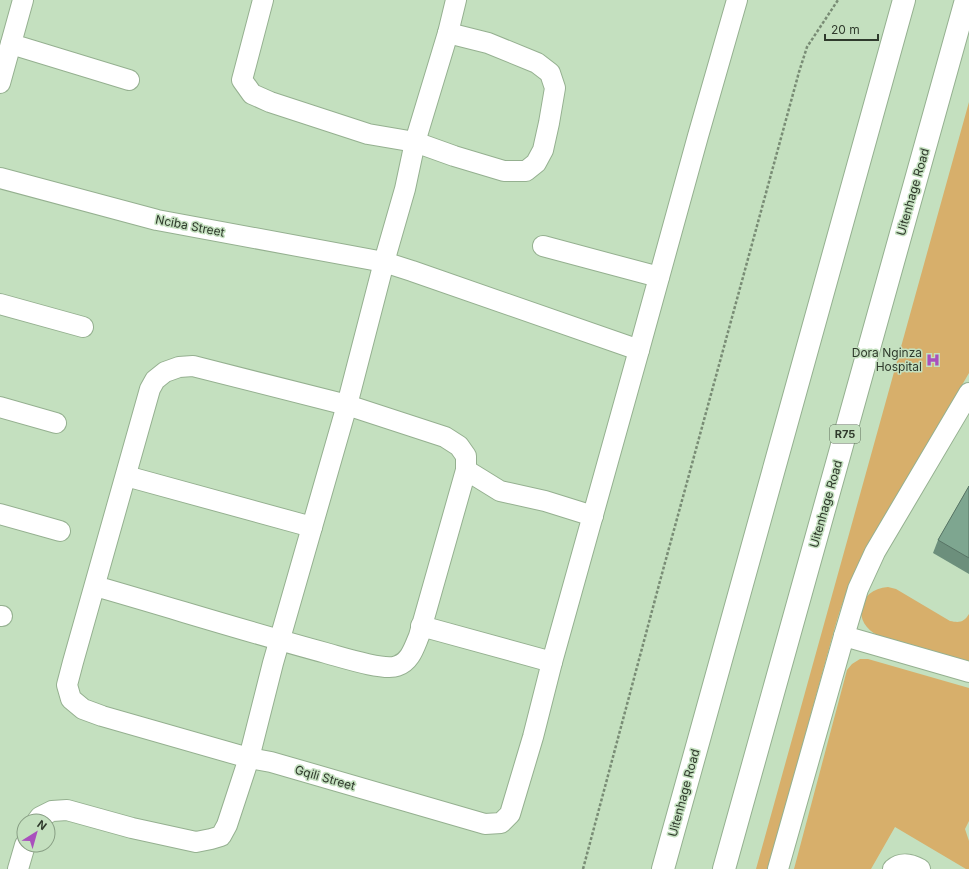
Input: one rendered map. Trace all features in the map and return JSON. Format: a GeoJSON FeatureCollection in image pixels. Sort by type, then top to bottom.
{"type":"FeatureCollection","features":[{"type":"Feature","properties":{"kind":"main road","name":"Uitenhage Road"},"geometry":{"type":"LineString","coordinates":[[663,869],[904,0]]}},
{"type":"Feature","properties":{"kind":"main road","name":"Uitenhage Road"},"geometry":{"type":"LineString","coordinates":[[724,869],[966,0]]}},
{"type":"Feature","properties":{"kind":"street"},"geometry":{"type":"LineString","coordinates":[[0,83],[24,0]]}},
{"type":"Feature","properties":{"kind":"street"},"geometry":{"type":"LineString","coordinates":[[263,0],[242,80],[252,94],[270,102],[368,134],[415,142],[454,156],[504,171],[526,171],[536,164],[543,150],[555,88],[550,73],[537,63],[488,43],[448,33]]}},
{"type":"Feature","properties":{"kind":"street"},"geometry":{"type":"LineString","coordinates":[[49,813],[52,811],[67,810],[132,828],[196,842],[211,840],[221,836],[227,825],[249,758],[280,640],[347,405],[384,262],[405,189],[415,142],[448,33],[456,0]]}},
{"type":"Feature","properties":{"kind":"street","name":"Gqili Street"},"geometry":{"type":"LineString","coordinates":[[466,470],[466,456],[459,446],[445,437],[347,405],[193,366],[179,367],[165,372],[155,380],[150,389],[67,685],[71,699],[83,709],[102,716],[249,758],[272,762],[485,824],[501,822],[510,814],[533,737],[552,662],[698,136],[738,0]]}},
{"type":"Feature","properties":{"kind":"street"},"geometry":{"type":"LineString","coordinates":[[11,44],[129,80]]}},
{"type":"Feature","properties":{"kind":"street","name":"Nciba Street"},"geometry":{"type":"LineString","coordinates":[[0,178],[157,220],[384,262],[639,350]]}},
{"type":"Feature","properties":{"kind":"street"},"geometry":{"type":"LineString","coordinates":[[543,246],[659,277]]}},
{"type":"Feature","properties":{"kind":"street"},"geometry":{"type":"LineString","coordinates":[[0,304],[83,327]]}},
{"type":"Feature","properties":{"kind":"street"},"geometry":{"type":"LineString","coordinates":[[778,869],[858,589],[875,552],[969,393]]}},
{"type":"Feature","properties":{"kind":"street"},"geometry":{"type":"LineString","coordinates":[[0,408],[56,423]]}},
{"type":"Feature","properties":{"kind":"street"},"geometry":{"type":"LineString","coordinates":[[95,586],[280,640],[384,668],[396,667],[406,661],[412,653],[419,636],[466,470],[500,491],[545,501],[593,516]]}},
{"type":"Feature","properties":{"kind":"street"},"geometry":{"type":"LineString","coordinates":[[126,476],[312,527]]}},
{"type":"Feature","properties":{"kind":"street"},"geometry":{"type":"LineString","coordinates":[[0,514],[60,531]]}},
{"type":"Feature","properties":{"kind":"street"},"geometry":{"type":"LineString","coordinates":[[421,626],[552,662]]}},
{"type":"Feature","properties":{"kind":"street"},"geometry":{"type":"LineString","coordinates":[[844,636],[969,672]]}},
{"type":"Feature","properties":{"kind":"street"},"geometry":{"type":"LineString","coordinates":[[18,869],[23,853]]}},
{"type":"Feature","properties":{"kind":"street"},"geometry":{"type":"LineString","coordinates":[[893,869],[894,867],[904,864],[915,866],[920,869]]}},
{"type":"Feature","properties":{"kind":"path"},"geometry":{"type":"LineString","coordinates":[[583,869],[807,47],[838,0]]}},
{"type":"Feature","properties":{"kind":"shaded area"},"geometry":{"type":"Polygon","coordinates":[[[969,102],[969,373],[867,548],[853,577],[835,627],[768,869],[756,869],[969,102]]]}},
{"type":"Feature","properties":{"kind":"shaded area"},"geometry":{"type":"Polygon","coordinates":[[[888,587],[896,589],[950,621],[961,621],[969,614],[969,661],[879,636],[870,630],[864,623],[861,615],[861,607],[864,600],[870,594],[878,589],[888,587]]]}},
{"type":"Feature","properties":{"kind":"shaded area"},"geometry":{"type":"Polygon","coordinates":[[[860,659],[868,659],[969,688],[969,821],[965,829],[969,841],[969,869],[966,869],[895,827],[871,869],[794,869],[847,670],[852,664],[860,659]]]}},
{"type":"Feature","properties":{"kind":"building"},"geometry":{"type":"Polygon","coordinates":[[[969,486],[969,558],[938,540],[969,486]]]}},
{"type":"Feature","properties":{"kind":"place","name":"Dora Nginza Hospital"},"geometry":{"type":"Point","coordinates":[933,360]}}]}
